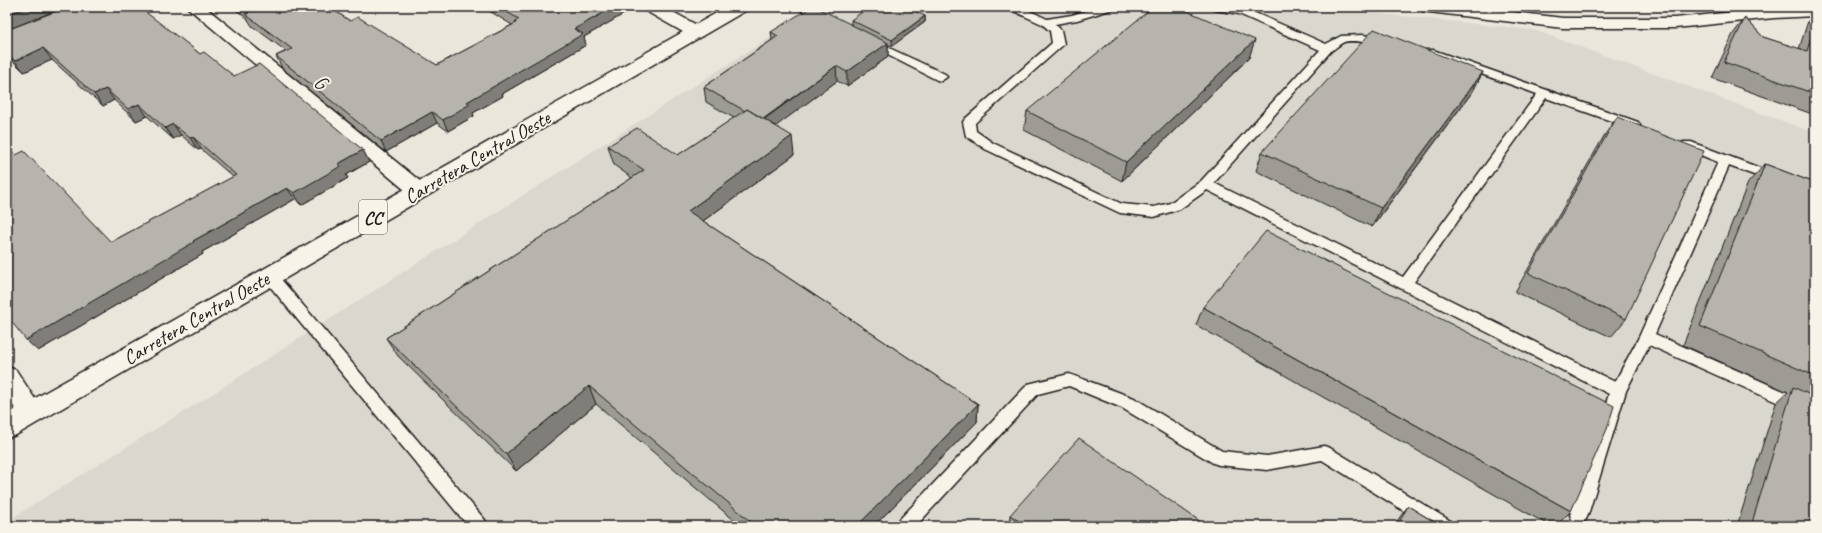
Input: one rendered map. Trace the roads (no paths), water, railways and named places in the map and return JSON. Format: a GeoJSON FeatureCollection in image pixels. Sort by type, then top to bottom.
{"type":"FeatureCollection","features":[{"type":"Feature","properties":{"kind":"street","name":"G"},"geometry":{"type":"LineString","coordinates":[[195,7],[419,191]]}},
{"type":"Feature","properties":{"kind":"street"},"geometry":{"type":"LineString","coordinates":[[652,7],[696,32]]}},
{"type":"Feature","properties":{"kind":"street","name":"Carretera Central Oeste"},"geometry":{"type":"LineString","coordinates":[[7,427],[269,275],[419,191],[739,7]]}},
{"type":"Feature","properties":{"kind":"street"},"geometry":{"type":"LineString","coordinates":[[1429,7],[1563,23],[1675,23],[1815,11]]}},
{"type":"Feature","properties":{"kind":"street"},"geometry":{"type":"LineString","coordinates":[[7,377],[32,413]]}},
{"type":"Feature","properties":{"kind":"lane"},"geometry":{"type":"LineString","coordinates":[[800,7],[835,24]]}},
{"type":"Feature","properties":{"kind":"lane"},"geometry":{"type":"LineString","coordinates":[[1013,7],[1046,22],[1055,30],[1058,44],[969,122],[970,133],[989,146],[1120,208],[1154,212],[1175,206],[1206,184],[1327,49],[1341,39],[1362,38],[1395,42]]}},
{"type":"Feature","properties":{"kind":"lane"},"geometry":{"type":"LineString","coordinates":[[1046,22],[1073,18],[1109,7]]}},
{"type":"Feature","properties":{"kind":"lane"},"geometry":{"type":"LineString","coordinates":[[1215,7],[1242,11],[1327,49]]}},
{"type":"Feature","properties":{"kind":"lane"},"geometry":{"type":"LineString","coordinates":[[1798,12],[1815,18]]}},
{"type":"Feature","properties":{"kind":"lane"},"geometry":{"type":"LineString","coordinates":[[863,38],[941,77]]}},
{"type":"Feature","properties":{"kind":"lane"},"geometry":{"type":"LineString","coordinates":[[1416,48],[1648,130]]}},
{"type":"Feature","properties":{"kind":"lane"},"geometry":{"type":"LineString","coordinates":[[1405,284],[1544,93]]}},
{"type":"Feature","properties":{"kind":"lane"},"geometry":{"type":"LineString","coordinates":[[1676,141],[1787,184]]}},
{"type":"Feature","properties":{"kind":"lane"},"geometry":{"type":"LineString","coordinates":[[1579,515],[1618,391],[1646,337],[1725,160]]}},
{"type":"Feature","properties":{"kind":"lane"},"geometry":{"type":"LineString","coordinates":[[1206,184],[1618,391]]}},
{"type":"Feature","properties":{"kind":"lane"},"geometry":{"type":"LineString","coordinates":[[269,275],[479,526]]}},
{"type":"Feature","properties":{"kind":"lane"},"geometry":{"type":"LineString","coordinates":[[1646,337],[1815,412]]}},
{"type":"Feature","properties":{"kind":"lane"},"geometry":{"type":"LineString","coordinates":[[906,526],[1033,389],[1069,380],[1128,403],[1219,458],[1267,463],[1324,453],[1443,526]]}}]}
